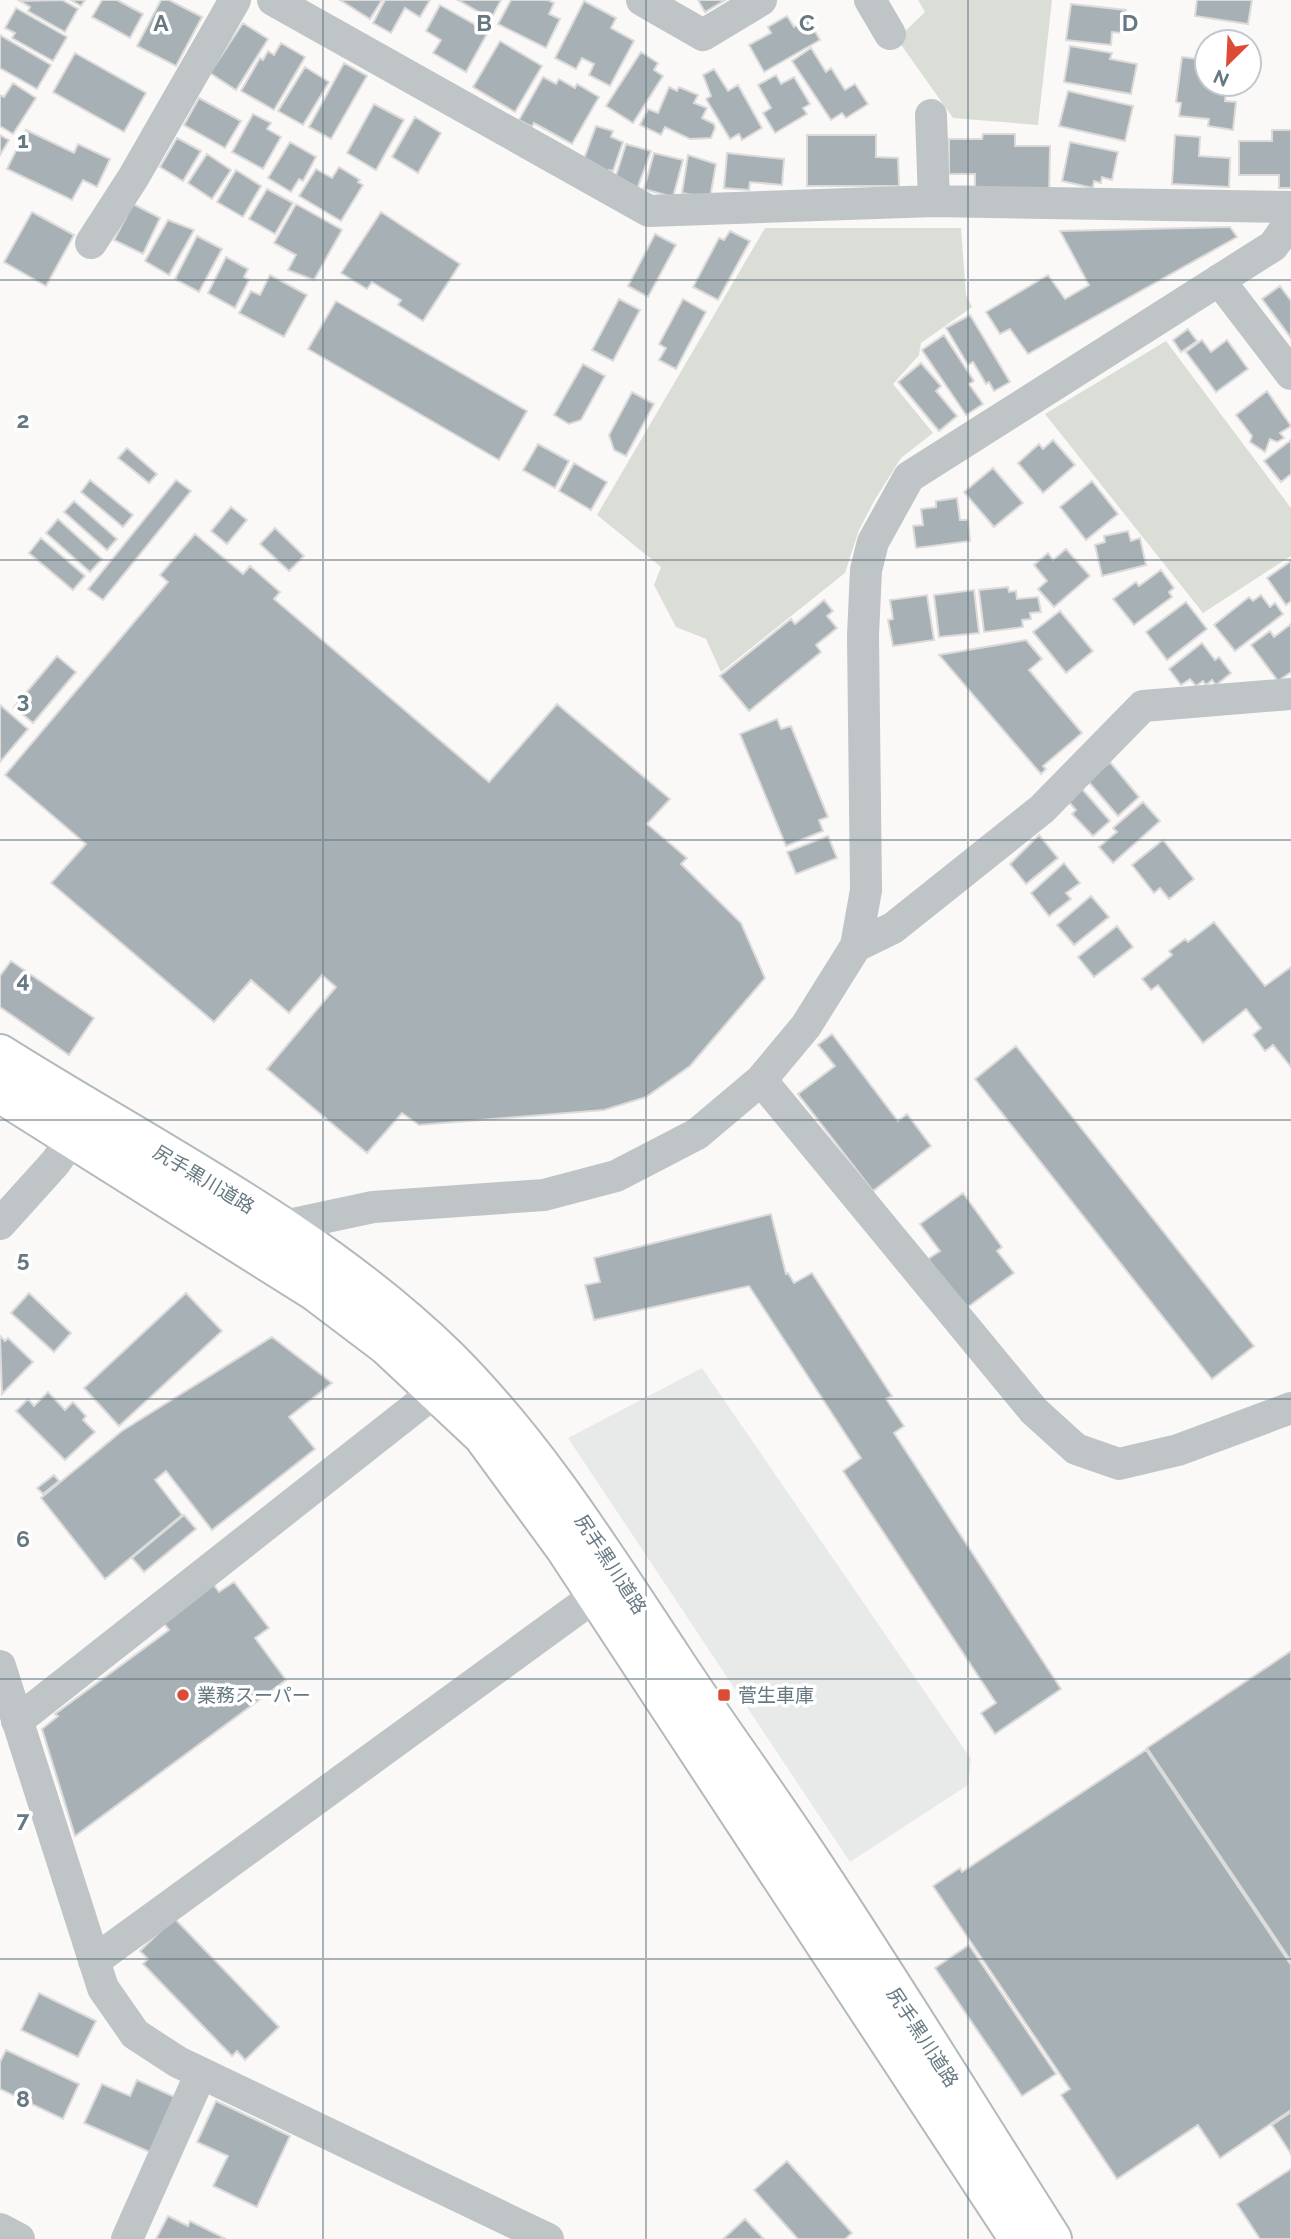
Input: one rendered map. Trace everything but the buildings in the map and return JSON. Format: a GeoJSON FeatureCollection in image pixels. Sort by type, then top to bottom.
{"type":"FeatureCollection","features":[{"type":"Feature","properties":{"kind":"main road","name":"尻手黒川道路"},"geometry":{"type":"LineString","coordinates":[[0,1054],[83,1124],[386,1345],[483,1436],[595,1596],[1019,2239]]}},
{"type":"Feature","properties":{"kind":"main road","name":"尻手黒川道路"},"geometry":{"type":"LineString","coordinates":[[0,1093],[83,1124],[284,1226],[347,1271],[447,1358],[547,1472],[800,1844],[1052,2239]]}},
{"type":"Feature","properties":{"kind":"street"},"geometry":{"type":"LineString","coordinates":[[91,243],[133,178],[235,0]]}},
{"type":"Feature","properties":{"kind":"street"},"geometry":{"type":"LineString","coordinates":[[273,0],[649,211],[934,201],[1291,207]]}},
{"type":"Feature","properties":{"kind":"street"},"geometry":{"type":"LineString","coordinates":[[642,0],[703,34],[761,0]]}},
{"type":"Feature","properties":{"kind":"street"},"geometry":{"type":"LineString","coordinates":[[870,0],[890,34]]}},
{"type":"Feature","properties":{"kind":"street"},"geometry":{"type":"LineString","coordinates":[[930,115],[934,201]]}},
{"type":"Feature","properties":{"kind":"street"},"geometry":{"type":"LineString","coordinates":[[250,1248],[284,1226],[373,1207],[544,1195],[616,1176],[697,1135],[761,1080],[806,1026],[856,946],[866,890],[863,635],[866,570],[873,542],[909,477],[1273,246],[1291,221]]}},
{"type":"Feature","properties":{"kind":"street"},"geometry":{"type":"LineString","coordinates":[[1219,280],[1291,374]]}},
{"type":"Feature","properties":{"kind":"street"},"geometry":{"type":"LineString","coordinates":[[856,946],[893,928],[1042,809],[1143,706],[1291,694]]}},
{"type":"Feature","properties":{"kind":"street"},"geometry":{"type":"LineString","coordinates":[[761,1080],[1034,1411],[1076,1449],[1119,1464],[1178,1450],[1291,1408]]}},
{"type":"Feature","properties":{"kind":"street"},"geometry":{"type":"LineString","coordinates":[[0,1224],[55,1163],[83,1124]]}},
{"type":"Feature","properties":{"kind":"street"},"geometry":{"type":"LineString","coordinates":[[17,1721],[436,1391]]}},
{"type":"Feature","properties":{"kind":"street"},"geometry":{"type":"LineString","coordinates":[[94,1961],[595,1596]]}},
{"type":"Feature","properties":{"kind":"street"},"geometry":{"type":"LineString","coordinates":[[0,1666],[103,1988],[135,2034],[178,2062],[548,2239]]}},
{"type":"Feature","properties":{"kind":"street"},"geometry":{"type":"LineString","coordinates":[[127,2239],[201,2073]]}},
{"type":"Feature","properties":{"kind":"street"},"geometry":{"type":"LineString","coordinates":[[0,2229],[19,2239]]}},
{"type":"Feature","properties":{"kind":"shaded area"},"geometry":{"type":"Polygon","coordinates":[[[918,0],[1052,0],[1038,125],[953,118],[897,39],[925,12],[918,0]]]}},
{"type":"Feature","properties":{"kind":"shaded area"},"geometry":{"type":"Polygon","coordinates":[[[765,228],[961,228],[966,295],[972,307],[921,343],[919,355],[893,384],[933,433],[901,458],[859,530],[845,573],[721,672],[706,639],[676,627],[654,585],[661,567],[597,515],[765,228]]]}},
{"type":"Feature","properties":{"kind":"shaded area"},"geometry":{"type":"Polygon","coordinates":[[[1166,341],[1291,508],[1291,556],[1203,613],[1045,414],[1166,341]]]}},
{"type":"Feature","properties":{"kind":"shaded area"},"geometry":{"type":"Polygon","coordinates":[[[702,1368],[971,1759],[968,1785],[850,1862],[568,1438],[702,1368]]]}},
{"type":"Feature","properties":{"kind":"place","name":"業務スーパー"},"geometry":{"type":"Point","coordinates":[183,1695]}},
{"type":"Feature","properties":{"kind":"place","name":"菅生車庫"},"geometry":{"type":"Point","coordinates":[724,1695]}}]}
